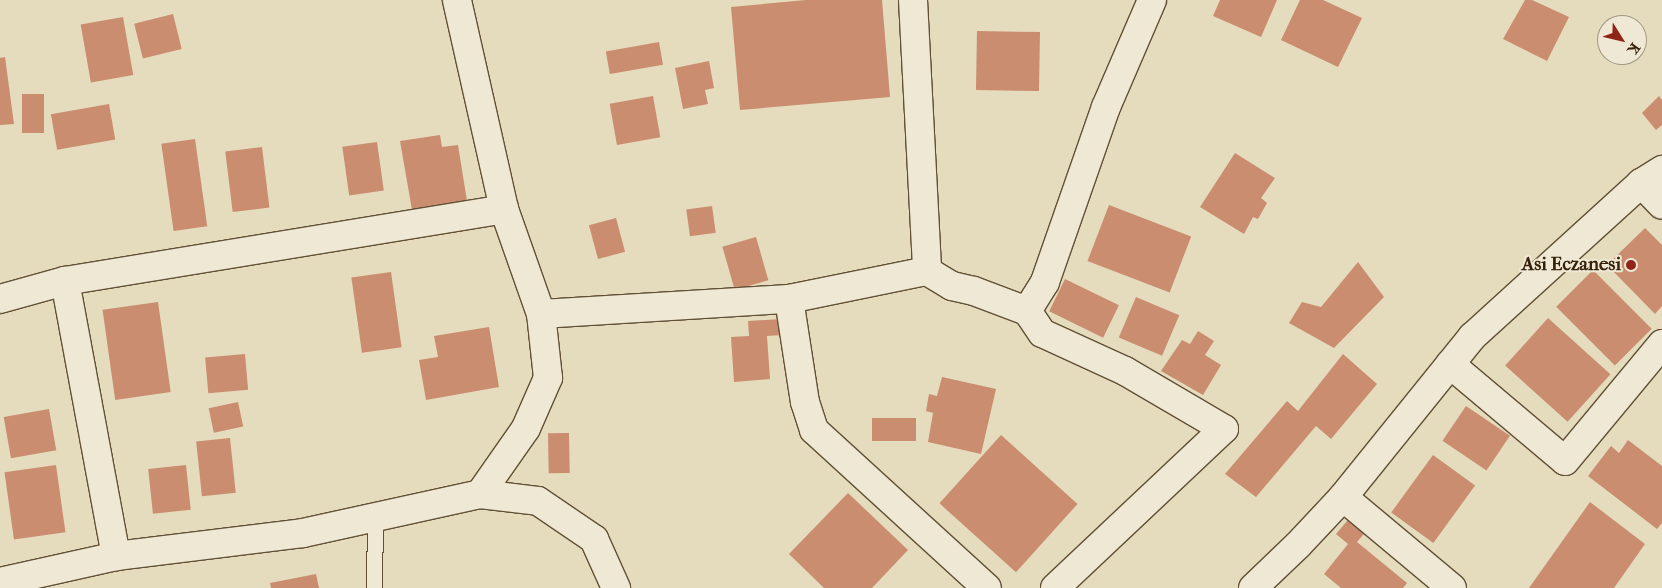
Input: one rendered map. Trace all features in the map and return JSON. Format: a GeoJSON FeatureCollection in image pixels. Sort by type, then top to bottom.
{"type":"FeatureCollection","features":[{"type":"Feature","properties":{"kind":"street"},"geometry":{"type":"LineString","coordinates":[[457,0],[504,210],[541,314],[548,378],[526,428],[480,494]]}},
{"type":"Feature","properties":{"kind":"street"},"geometry":{"type":"LineString","coordinates":[[913,0],[926,271]]}},
{"type":"Feature","properties":{"kind":"street"},"geometry":{"type":"LineString","coordinates":[[1026,311],[1045,282],[1106,108],[1152,0]]}},
{"type":"Feature","properties":{"kind":"street"},"geometry":{"type":"LineString","coordinates":[[1253,588],[1298,545],[1342,497],[1472,337],[1652,177],[1662,204]]}},
{"type":"Feature","properties":{"kind":"street"},"geometry":{"type":"LineString","coordinates":[[0,299],[65,281],[504,210]]}},
{"type":"Feature","properties":{"kind":"street"},"geometry":{"type":"LineString","coordinates":[[541,314],[789,299],[926,271],[952,286],[974,291],[1026,311],[1042,333],[1124,371],[1224,429],[1055,588]]}},
{"type":"Feature","properties":{"kind":"street"},"geometry":{"type":"LineString","coordinates":[[65,281],[116,556]]}},
{"type":"Feature","properties":{"kind":"street"},"geometry":{"type":"LineString","coordinates":[[789,299],[805,402],[814,430],[987,588]]}},
{"type":"Feature","properties":{"kind":"street"},"geometry":{"type":"LineString","coordinates":[[1450,364],[1565,461],[1662,344]]}},
{"type":"Feature","properties":{"kind":"street"},"geometry":{"type":"LineString","coordinates":[[0,582],[116,556],[303,533],[480,494],[538,501],[594,539],[616,588]]}},
{"type":"Feature","properties":{"kind":"street"},"geometry":{"type":"LineString","coordinates":[[1342,497],[1452,588]]}},
{"type":"Feature","properties":{"kind":"lane"},"geometry":{"type":"LineString","coordinates":[[374,588],[375,517]]}},
{"type":"Feature","properties":{"kind":"building"},"geometry":{"type":"Polygon","coordinates":[[[806,0],[882,0],[890,97],[740,110],[731,7],[806,0]]]}},
{"type":"Feature","properties":{"kind":"building"},"geometry":{"type":"Polygon","coordinates":[[[1220,0],[1277,0],[1261,37],[1213,16],[1220,0]]]}},
{"type":"Feature","properties":{"kind":"building"},"geometry":{"type":"Polygon","coordinates":[[[1300,0],[1323,0],[1362,18],[1338,67],[1281,40],[1300,0]]]}},
{"type":"Feature","properties":{"kind":"building"},"geometry":{"type":"Polygon","coordinates":[[[1525,0],[1532,0],[1569,17],[1547,61],[1503,39],[1525,0]]]}},
{"type":"Feature","properties":{"kind":"building"},"geometry":{"type":"Polygon","coordinates":[[[173,14],[182,49],[143,59],[134,24],[173,14]]]}},
{"type":"Feature","properties":{"kind":"building"},"geometry":{"type":"Polygon","coordinates":[[[123,17],[133,75],[91,83],[81,24],[123,17]]]}},
{"type":"Feature","properties":{"kind":"building"},"geometry":{"type":"Polygon","coordinates":[[[977,31],[1040,32],[1039,91],[976,90],[977,31]]]}},
{"type":"Feature","properties":{"kind":"building"},"geometry":{"type":"Polygon","coordinates":[[[659,42],[663,65],[610,74],[606,51],[659,42]]]}},
{"type":"Feature","properties":{"kind":"building"},"geometry":{"type":"Polygon","coordinates":[[[5,57],[14,124],[0,125],[0,58],[5,57]]]}},
{"type":"Feature","properties":{"kind":"building"},"geometry":{"type":"Polygon","coordinates":[[[709,61],[714,88],[705,90],[708,104],[683,109],[675,68],[709,61]]]}},
{"type":"Feature","properties":{"kind":"building"},"geometry":{"type":"Polygon","coordinates":[[[22,94],[44,94],[44,133],[22,133],[22,94]]]}},
{"type":"Feature","properties":{"kind":"building"},"geometry":{"type":"Polygon","coordinates":[[[653,96],[660,137],[617,145],[610,104],[653,96]]]}},
{"type":"Feature","properties":{"kind":"building"},"geometry":{"type":"Polygon","coordinates":[[[1659,96],[1662,100],[1662,125],[1656,130],[1642,113],[1659,96]]]}},
{"type":"Feature","properties":{"kind":"building"},"geometry":{"type":"Polygon","coordinates":[[[109,104],[115,139],[57,150],[51,114],[109,104]]]}},
{"type":"Feature","properties":{"kind":"building"},"geometry":{"type":"Polygon","coordinates":[[[440,135],[442,147],[458,145],[467,201],[412,210],[400,141],[440,135]]]}},
{"type":"Feature","properties":{"kind":"building"},"geometry":{"type":"Polygon","coordinates":[[[195,139],[207,226],[174,231],[161,144],[195,139]]]}},
{"type":"Feature","properties":{"kind":"building"},"geometry":{"type":"Polygon","coordinates":[[[377,142],[384,191],[349,195],[342,147],[377,142]]]}},
{"type":"Feature","properties":{"kind":"building"},"geometry":{"type":"Polygon","coordinates":[[[262,147],[269,208],[233,212],[225,152],[262,147]]]}},
{"type":"Feature","properties":{"kind":"building"},"geometry":{"type":"Polygon","coordinates":[[[1235,153],[1275,178],[1261,198],[1267,203],[1258,219],[1253,217],[1244,234],[1200,207],[1235,153]]]}},
{"type":"Feature","properties":{"kind":"building"},"geometry":{"type":"Polygon","coordinates":[[[1109,205],[1191,237],[1170,293],[1087,261],[1109,205]]]}},
{"type":"Feature","properties":{"kind":"building"},"geometry":{"type":"Polygon","coordinates":[[[712,206],[716,233],[690,236],[686,210],[712,206]]]}},
{"type":"Feature","properties":{"kind":"building"},"geometry":{"type":"Polygon","coordinates":[[[616,218],[625,252],[598,259],[589,225],[616,218]]]}},
{"type":"Feature","properties":{"kind":"building"},"geometry":{"type":"Polygon","coordinates":[[[1645,228],[1662,245],[1662,306],[1655,314],[1607,265],[1645,228]]]}},
{"type":"Feature","properties":{"kind":"building"},"geometry":{"type":"Polygon","coordinates":[[[756,237],[768,280],[735,290],[722,247],[756,237]]]}},
{"type":"Feature","properties":{"kind":"building"},"geometry":{"type":"Polygon","coordinates":[[[1358,262],[1384,297],[1334,348],[1289,323],[1302,302],[1321,307],[1358,262]]]}},
{"type":"Feature","properties":{"kind":"building"},"geometry":{"type":"Polygon","coordinates":[[[1593,270],[1652,329],[1615,365],[1556,307],[1593,270]]]}},
{"type":"Feature","properties":{"kind":"building"},"geometry":{"type":"Polygon","coordinates":[[[391,272],[402,347],[362,353],[351,278],[391,272]]]}},
{"type":"Feature","properties":{"kind":"building"},"geometry":{"type":"Polygon","coordinates":[[[1065,279],[1119,305],[1103,338],[1049,311],[1065,279]]]}},
{"type":"Feature","properties":{"kind":"building"},"geometry":{"type":"Polygon","coordinates":[[[1136,297],[1179,315],[1162,356],[1119,338],[1136,297]]]}},
{"type":"Feature","properties":{"kind":"building"},"geometry":{"type":"Polygon","coordinates":[[[158,302],[171,392],[115,400],[103,310],[158,302]]]}},
{"type":"Feature","properties":{"kind":"building"},"geometry":{"type":"Polygon","coordinates":[[[1548,318],[1610,374],[1568,422],[1505,366],[1548,318]]]}},
{"type":"Feature","properties":{"kind":"building"},"geometry":{"type":"Polygon","coordinates":[[[781,319],[782,335],[767,336],[770,379],[734,382],[731,337],[749,336],[748,321],[781,319]]]}},
{"type":"Feature","properties":{"kind":"building"},"geometry":{"type":"Polygon","coordinates":[[[489,327],[499,387],[426,400],[419,360],[438,357],[434,336],[489,327]]]}},
{"type":"Feature","properties":{"kind":"building"},"geometry":{"type":"Polygon","coordinates":[[[1198,331],[1214,341],[1205,355],[1221,365],[1203,395],[1161,371],[1182,340],[1190,344],[1198,331]]]}},
{"type":"Feature","properties":{"kind":"building"},"geometry":{"type":"Polygon","coordinates":[[[245,354],[248,390],[208,393],[205,357],[245,354]]]}},
{"type":"Feature","properties":{"kind":"building"},"geometry":{"type":"Polygon","coordinates":[[[1343,354],[1377,384],[1331,439],[1316,426],[1256,497],[1225,474],[1287,401],[1298,411],[1343,354]]]}},
{"type":"Feature","properties":{"kind":"building"},"geometry":{"type":"Polygon","coordinates":[[[942,377],[996,389],[981,454],[928,442],[933,413],[926,411],[929,394],[937,396],[942,377]]]}},
{"type":"Feature","properties":{"kind":"building"},"geometry":{"type":"Polygon","coordinates":[[[238,402],[243,426],[214,433],[209,408],[238,402]]]}},
{"type":"Feature","properties":{"kind":"building"},"geometry":{"type":"Polygon","coordinates":[[[1466,406],[1510,436],[1486,470],[1443,441],[1466,406]]]}},
{"type":"Feature","properties":{"kind":"building"},"geometry":{"type":"Polygon","coordinates":[[[49,409],[56,450],[11,458],[4,417],[49,409]]]}},
{"type":"Feature","properties":{"kind":"building"},"geometry":{"type":"Polygon","coordinates":[[[872,418],[916,418],[916,441],[872,441],[872,418]]]}},
{"type":"Feature","properties":{"kind":"building"},"geometry":{"type":"Polygon","coordinates":[[[548,433],[569,433],[570,473],[549,473],[548,433]]]}},
{"type":"Feature","properties":{"kind":"building"},"geometry":{"type":"Polygon","coordinates":[[[1001,435],[1078,504],[1016,572],[939,503],[1001,435]]]}},
{"type":"Feature","properties":{"kind":"building"},"geometry":{"type":"Polygon","coordinates":[[[230,438],[236,493],[202,496],[196,442],[230,438]]]}},
{"type":"Feature","properties":{"kind":"building"},"geometry":{"type":"Polygon","coordinates":[[[1628,440],[1662,466],[1662,523],[1657,529],[1588,476],[1611,446],[1619,453],[1628,440]]]}},
{"type":"Feature","properties":{"kind":"building"},"geometry":{"type":"Polygon","coordinates":[[[1433,455],[1475,486],[1433,543],[1391,512],[1433,455]]]}},
{"type":"Feature","properties":{"kind":"building"},"geometry":{"type":"Polygon","coordinates":[[[56,465],[65,532],[14,540],[5,472],[56,465]]]}},
{"type":"Feature","properties":{"kind":"building"},"geometry":{"type":"Polygon","coordinates":[[[186,465],[191,510],[153,514],[148,469],[186,465]]]}},
{"type":"Feature","properties":{"kind":"building"},"geometry":{"type":"Polygon","coordinates":[[[848,493],[908,550],[872,588],[824,588],[789,554],[848,493]]]}},
{"type":"Feature","properties":{"kind":"building"},"geometry":{"type":"Polygon","coordinates":[[[1590,502],[1645,544],[1614,588],[1529,588],[1590,502]]]}},
{"type":"Feature","properties":{"kind":"building"},"geometry":{"type":"Polygon","coordinates":[[[1353,514],[1369,528],[1357,542],[1407,583],[1403,588],[1341,588],[1324,574],[1348,544],[1336,534],[1353,514]]]}},
{"type":"Feature","properties":{"kind":"building"},"geometry":{"type":"Polygon","coordinates":[[[316,574],[319,588],[271,588],[270,583],[316,574]]]}},
{"type":"Feature","properties":{"kind":"place","name":"Asi Eczanesi"},"geometry":{"type":"Point","coordinates":[1631,265]}}]}
